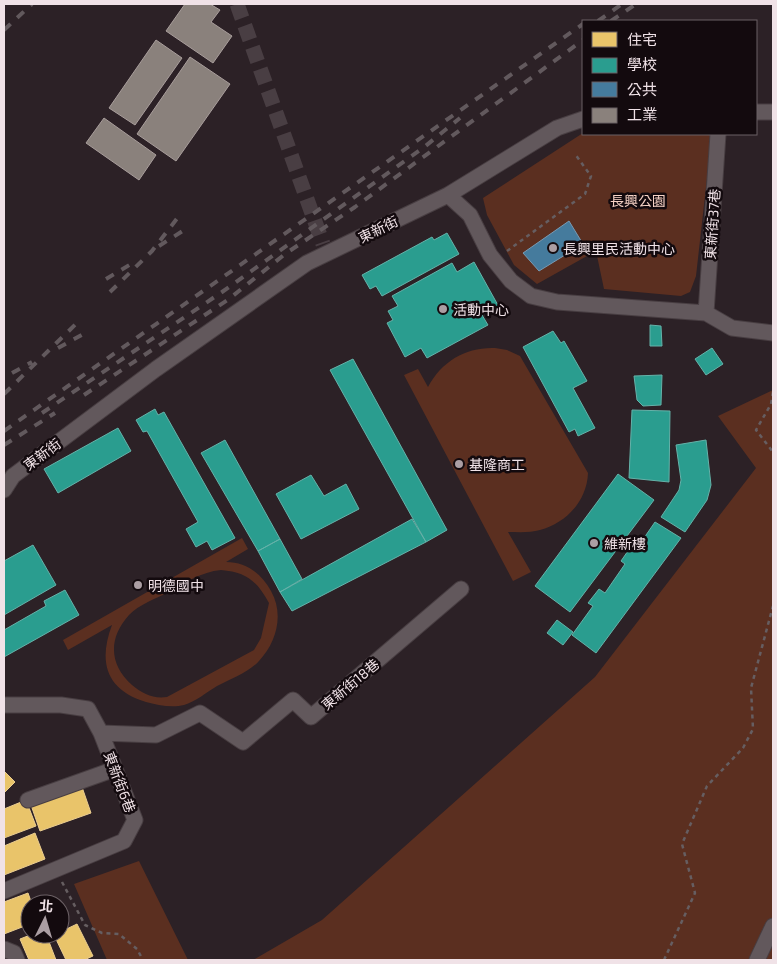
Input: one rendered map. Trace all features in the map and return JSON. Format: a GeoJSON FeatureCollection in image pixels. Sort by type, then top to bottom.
{"type":"FeatureCollection","features":[{"type":"Feature","properties":{"kind":"street"},"geometry":{"type":"LineString","coordinates":[[757,112],[773,112]]}},
{"type":"Feature","properties":{"kind":"street"},"geometry":{"type":"LineString","coordinates":[[582,119],[558,128],[448,195],[470,215],[490,255],[511,282],[531,296],[557,302],[706,313],[732,328],[773,333]]}},
{"type":"Feature","properties":{"kind":"street","name":"東新街37巷"},"geometry":{"type":"LineString","coordinates":[[706,313],[718,135]]}},
{"type":"Feature","properties":{"kind":"street","name":"東新街"},"geometry":{"type":"LineString","coordinates":[[4,490],[13,476],[156,369],[325,249],[448,195]]}},
{"type":"Feature","properties":{"kind":"street","name":"東新街18巷"},"geometry":{"type":"LineString","coordinates":[[101,733],[156,735],[200,713],[243,742],[293,700],[311,716],[461,590]]}},
{"type":"Feature","properties":{"kind":"street","name":"東新街6巷"},"geometry":{"type":"LineString","coordinates":[[4,705],[61,705],[88,709],[101,733],[135,820],[124,841],[4,891]]}},
{"type":"Feature","properties":{"kind":"street"},"geometry":{"type":"LineString","coordinates":[[28,800],[116,769]]}},
{"type":"Feature","properties":{"kind":"street"},"geometry":{"type":"LineString","coordinates":[[757,960],[773,926]]}},
{"type":"Feature","properties":{"kind":"street"},"geometry":{"type":"LineString","coordinates":[[4,949],[14,953],[16,960]]}},
{"type":"Feature","properties":{"kind":"path"},"geometry":{"type":"LineString","coordinates":[[507,251],[585,194],[591,176],[574,154]]}},
{"type":"Feature","properties":{"kind":"path"},"geometry":{"type":"LineString","coordinates":[[773,392],[771,404],[756,430],[773,452]]}},
{"type":"Feature","properties":{"kind":"path"},"geometry":{"type":"LineString","coordinates":[[664,960],[695,893],[682,844],[707,786],[743,748],[753,728],[751,688],[773,606]]}},
{"type":"Feature","properties":{"kind":"path"},"geometry":{"type":"LineString","coordinates":[[56,869],[85,925],[102,933],[119,934],[137,949],[143,960]]}},
{"type":"Feature","properties":{"kind":"green space","name":"長興公園"},"geometry":{"type":"Polygon","coordinates":[[[582,134],[712,135],[696,276],[690,292],[681,296],[604,289],[596,251],[537,284],[514,265],[487,215],[483,198],[582,134]]]}},
{"type":"Feature","properties":{"kind":"green space"},"geometry":{"type":"Polygon","coordinates":[[[495,348],[507,350],[520,356],[588,473],[584,493],[573,509],[558,522],[540,530],[508,532],[531,572],[513,581],[404,375],[418,369],[428,387],[440,370],[456,357],[474,350],[495,348]]]}},
{"type":"Feature","properties":{"kind":"green space"},"geometry":{"type":"Polygon","coordinates":[[[773,390],[773,960],[253,960],[322,920],[595,677],[756,468],[718,416],[773,390]]]}},
{"type":"Feature","properties":{"kind":"green space"},"geometry":{"type":"Polygon","coordinates":[[[242,538],[248,549],[226,562],[246,566],[258,574],[271,591],[277,609],[277,628],[274,637],[265,653],[255,665],[188,704],[179,706],[165,706],[132,697],[114,682],[106,662],[108,638],[112,625],[68,650],[63,640],[242,538]],[[221,570],[200,575],[142,605],[129,615],[117,633],[114,651],[119,669],[132,685],[148,695],[167,697],[254,650],[261,638],[269,603],[255,583],[244,576],[221,570]]]}},
{"type":"Feature","properties":{"kind":"green space"},"geometry":{"type":"Polygon","coordinates":[[[139,861],[188,960],[107,960],[74,884],[139,861]]]}},
{"type":"Feature","properties":{"kind":"building: 住宅"},"geometry":{"type":"Polygon","coordinates":[[[4,771],[15,782],[4,793],[4,771]]]}},
{"type":"Feature","properties":{"kind":"building: 住宅"},"geometry":{"type":"Polygon","coordinates":[[[82,787],[91,813],[40,831],[31,805],[82,787]]]}},
{"type":"Feature","properties":{"kind":"building: 住宅"},"geometry":{"type":"Polygon","coordinates":[[[26,800],[36,826],[4,838],[4,809],[26,800]]]}},
{"type":"Feature","properties":{"kind":"building: 住宅"},"geometry":{"type":"Polygon","coordinates":[[[35,833],[45,859],[4,875],[4,846],[35,833]]]}},
{"type":"Feature","properties":{"kind":"building: 住宅"},"geometry":{"type":"Polygon","coordinates":[[[20,896],[20,928],[4,934],[4,902],[20,896]]]}},
{"type":"Feature","properties":{"kind":"building: 住宅"},"geometry":{"type":"Polygon","coordinates":[[[77,924],[93,956],[84,960],[66,960],[58,944],[70,944],[70,927],[77,924]]]}},
{"type":"Feature","properties":{"kind":"building: 住宅"},"geometry":{"type":"Polygon","coordinates":[[[22,944],[50,944],[56,960],[29,960],[22,944]]]}},
{"type":"Feature","properties":{"kind":"building: 學校"},"geometry":{"type":"Polygon","coordinates":[[[447,233],[459,254],[382,296],[376,286],[370,289],[362,275],[432,237],[434,240],[447,233]]]}},
{"type":"Feature","properties":{"kind":"building: 學校","name":"活動中心"},"geometry":{"type":"Polygon","coordinates":[[[474,262],[499,307],[482,315],[488,325],[427,358],[421,348],[405,357],[387,323],[393,320],[388,311],[398,306],[392,296],[452,263],[457,272],[474,262]]]}},
{"type":"Feature","properties":{"kind":"building: 學校"},"geometry":{"type":"Polygon","coordinates":[[[650,325],[661,326],[662,346],[650,346],[650,325]]]}},
{"type":"Feature","properties":{"kind":"building: 學校"},"geometry":{"type":"Polygon","coordinates":[[[553,331],[561,343],[564,341],[587,381],[573,388],[595,428],[578,436],[575,429],[569,432],[523,347],[553,331]]]}},
{"type":"Feature","properties":{"kind":"building: 學校"},"geometry":{"type":"Polygon","coordinates":[[[712,348],[723,364],[706,375],[695,359],[712,348]]]}},
{"type":"Feature","properties":{"kind":"building: 學校"},"geometry":{"type":"Polygon","coordinates":[[[353,359],[447,530],[426,542],[330,370],[353,359]]]}},
{"type":"Feature","properties":{"kind":"building: 學校"},"geometry":{"type":"Polygon","coordinates":[[[662,375],[661,405],[643,406],[637,400],[634,376],[662,375]]]}},
{"type":"Feature","properties":{"kind":"building: 學校"},"geometry":{"type":"Polygon","coordinates":[[[155,409],[158,415],[164,412],[235,538],[212,550],[207,541],[196,547],[186,529],[198,522],[147,431],[143,432],[136,420],[155,409]]]}},
{"type":"Feature","properties":{"kind":"building: 學校"},"geometry":{"type":"Polygon","coordinates":[[[632,410],[670,411],[669,482],[629,478],[632,410]]]}},
{"type":"Feature","properties":{"kind":"building: 學校"},"geometry":{"type":"Polygon","coordinates":[[[118,428],[131,451],[58,493],[44,469],[118,428]]]}},
{"type":"Feature","properties":{"kind":"building: 學校"},"geometry":{"type":"Polygon","coordinates":[[[225,440],[280,539],[258,551],[201,453],[225,440]]]}},
{"type":"Feature","properties":{"kind":"building: 學校"},"geometry":{"type":"Polygon","coordinates":[[[706,440],[711,485],[707,500],[685,532],[661,517],[679,490],[681,480],[676,445],[706,440]]]}},
{"type":"Feature","properties":{"kind":"building: 學校","name":"維新樓"},"geometry":{"type":"Polygon","coordinates":[[[618,474],[654,500],[570,612],[535,586],[618,474]]]}},
{"type":"Feature","properties":{"kind":"building: 學校"},"geometry":{"type":"Polygon","coordinates":[[[311,475],[324,496],[346,484],[359,509],[301,539],[276,494],[311,475]]]}},
{"type":"Feature","properties":{"kind":"building: 學校"},"geometry":{"type":"Polygon","coordinates":[[[412,519],[426,542],[292,611],[280,592],[412,519]]]}},
{"type":"Feature","properties":{"kind":"building: 學校"},"geometry":{"type":"Polygon","coordinates":[[[655,522],[681,538],[596,653],[572,635],[593,606],[588,603],[599,589],[605,593],[625,564],[621,561],[630,548],[635,551],[655,522]]]}},
{"type":"Feature","properties":{"kind":"building: 學校"},"geometry":{"type":"Polygon","coordinates":[[[280,539],[302,579],[280,592],[258,551],[280,539]]]}},
{"type":"Feature","properties":{"kind":"building: 學校"},"geometry":{"type":"Polygon","coordinates":[[[33,545],[56,585],[4,615],[4,561],[33,545]]]}},
{"type":"Feature","properties":{"kind":"building: 學校"},"geometry":{"type":"Polygon","coordinates":[[[65,590],[79,615],[4,657],[4,630],[46,606],[44,601],[65,590]]]}},
{"type":"Feature","properties":{"kind":"building: 學校"},"geometry":{"type":"Polygon","coordinates":[[[557,620],[573,632],[563,645],[547,633],[557,620]]]}},
{"type":"Feature","properties":{"kind":"building: 公共","name":"長興里民活動中心"},"geometry":{"type":"Polygon","coordinates":[[[569,221],[583,244],[539,271],[523,253],[569,221]]]}},
{"type":"Feature","properties":{"kind":"building: 工業"},"geometry":{"type":"Polygon","coordinates":[[[185,4],[210,4],[220,10],[211,22],[232,36],[213,63],[166,31],[185,4]]]}},
{"type":"Feature","properties":{"kind":"building: 工業"},"geometry":{"type":"Polygon","coordinates":[[[156,40],[182,58],[135,125],[109,108],[156,40]]]}},
{"type":"Feature","properties":{"kind":"building: 工業"},"geometry":{"type":"Polygon","coordinates":[[[190,57],[230,84],[176,161],[137,134],[190,57]]]}},
{"type":"Feature","properties":{"kind":"building: 工業"},"geometry":{"type":"Polygon","coordinates":[[[104,118],[156,155],[139,180],[86,143],[104,118]]]}},
{"type":"Feature","properties":{"kind":"tunnel"},"geometry":{"type":"LineString","coordinates":[[237,4],[323,244]]}},
{"type":"Feature","properties":{"kind":"railway"},"geometry":{"type":"LineString","coordinates":[[4,30],[32,4]]}},
{"type":"Feature","properties":{"kind":"railway"},"geometry":{"type":"LineString","coordinates":[[599,20],[622,4]]}},
{"type":"Feature","properties":{"kind":"railway"},"geometry":{"type":"LineString","coordinates":[[612,20],[636,4]]}},
{"type":"Feature","properties":{"kind":"railway"},"geometry":{"type":"LineString","coordinates":[[4,431],[582,25]]}},
{"type":"Feature","properties":{"kind":"railway"},"geometry":{"type":"LineString","coordinates":[[84,395],[229,299],[285,254],[355,207],[582,41]]}},
{"type":"Feature","properties":{"kind":"railway"},"geometry":{"type":"LineString","coordinates":[[42,413],[222,292],[423,148],[460,118]]}},
{"type":"Feature","properties":{"kind":"railway"},"geometry":{"type":"LineString","coordinates":[[110,292],[152,251],[179,216]]}},
{"type":"Feature","properties":{"kind":"railway"},"geometry":{"type":"LineString","coordinates":[[159,246],[189,227]]}},
{"type":"Feature","properties":{"kind":"railway"},"geometry":{"type":"LineString","coordinates":[[106,279],[136,261]]}},
{"type":"Feature","properties":{"kind":"railway"},"geometry":{"type":"LineString","coordinates":[[4,394],[80,320]]}},
{"type":"Feature","properties":{"kind":"railway"},"geometry":{"type":"LineString","coordinates":[[58,348],[85,333]]}},
{"type":"Feature","properties":{"kind":"railway"},"geometry":{"type":"LineString","coordinates":[[12,373],[32,362]]}},
{"type":"Feature","properties":{"kind":"railway"},"geometry":{"type":"LineString","coordinates":[[4,445],[55,413]]}},
{"type":"Feature","properties":{"kind":"place","name":"長興里民活動中心"},"geometry":{"type":"Point","coordinates":[553,248]}},
{"type":"Feature","properties":{"kind":"place","name":"活動中心"},"geometry":{"type":"Point","coordinates":[443,309]}},
{"type":"Feature","properties":{"kind":"place","name":"基隆商工"},"geometry":{"type":"Point","coordinates":[459,464]}},
{"type":"Feature","properties":{"kind":"place","name":"維新樓"},"geometry":{"type":"Point","coordinates":[594,543]}},
{"type":"Feature","properties":{"kind":"place","name":"明德國中"},"geometry":{"type":"Point","coordinates":[138,585]}}]}
